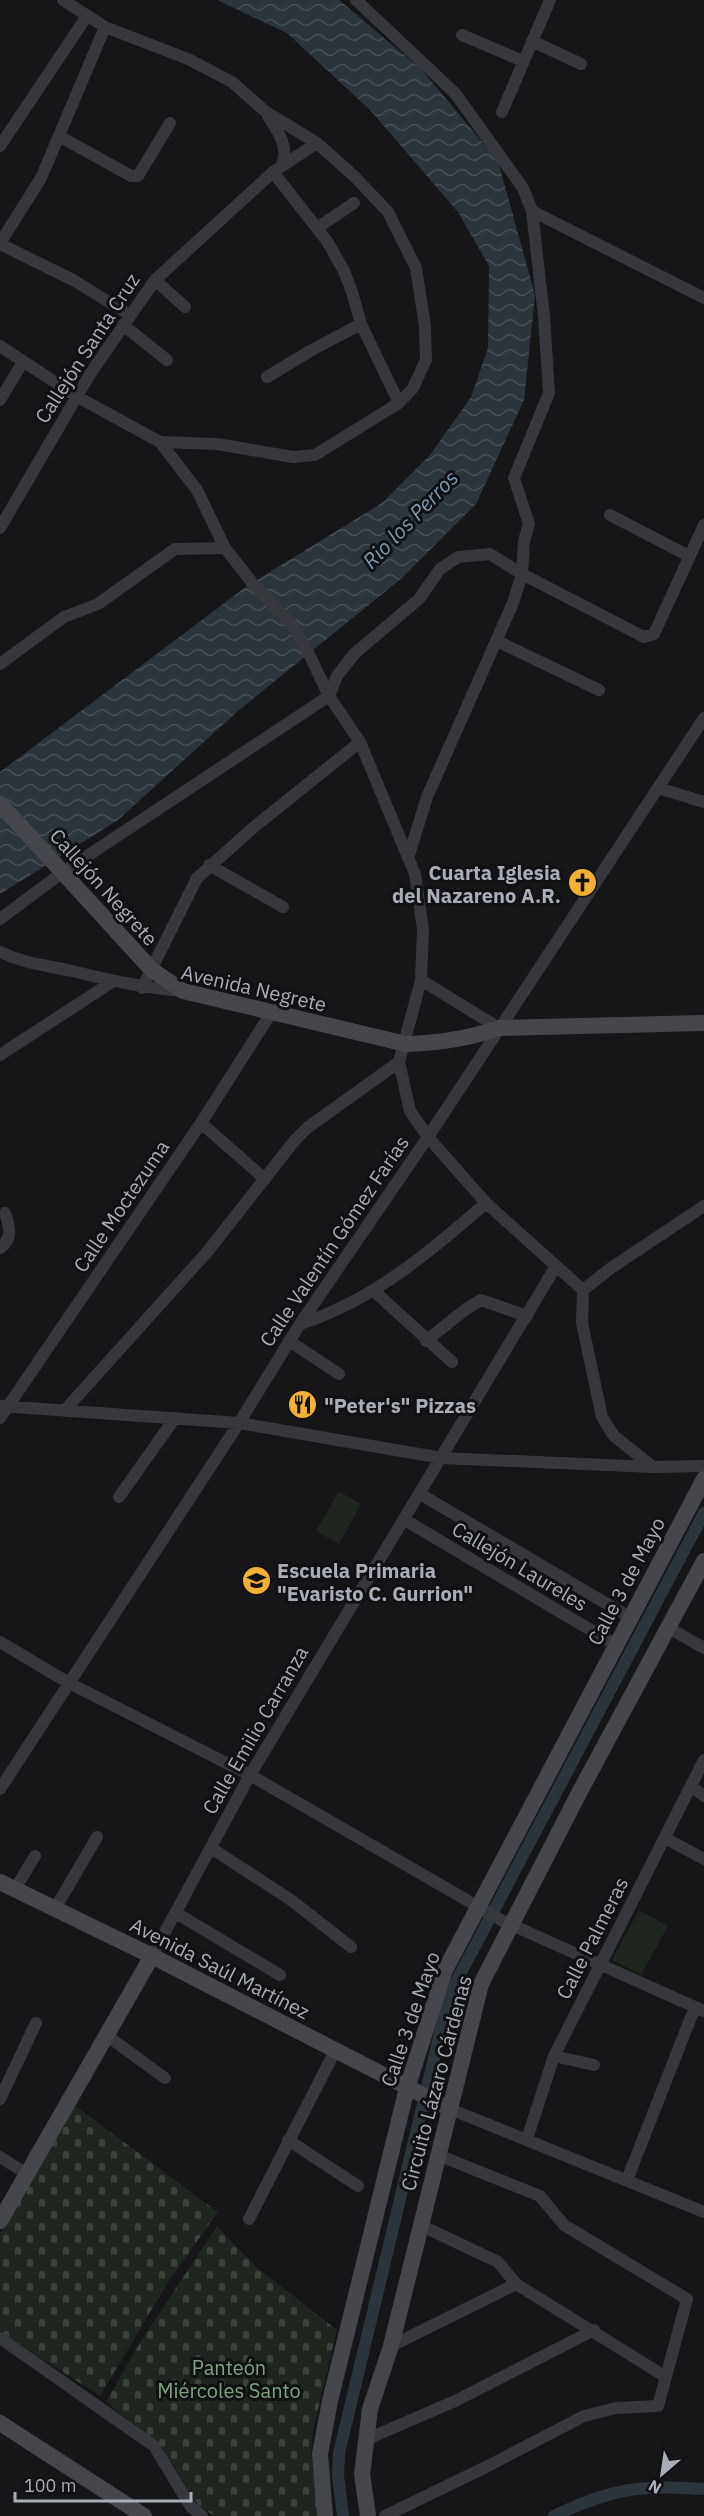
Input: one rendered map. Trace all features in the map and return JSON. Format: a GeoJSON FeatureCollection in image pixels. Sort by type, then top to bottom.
{"type":"FeatureCollection","features":[{"type":"Feature","properties":{"kind":"street"},"geometry":{"type":"LineString","coordinates":[[63,0],[105,27],[188,59],[232,82],[266,112],[317,143],[355,177],[388,212],[416,268],[425,326],[426,360],[413,388],[399,403],[315,455],[293,457],[217,444],[160,442]]}},
{"type":"Feature","properties":{"kind":"street"},"geometry":{"type":"LineString","coordinates":[[356,0],[456,93],[524,188],[531,211],[544,316],[549,393],[514,478],[529,524],[524,542],[522,574],[513,603],[427,797],[408,855]]}},
{"type":"Feature","properties":{"kind":"street"},"geometry":{"type":"LineString","coordinates":[[502,112],[550,0]]}},
{"type":"Feature","properties":{"kind":"street"},"geometry":{"type":"LineString","coordinates":[[0,146],[87,16]]}},
{"type":"Feature","properties":{"kind":"street"},"geometry":{"type":"LineString","coordinates":[[105,27],[41,178],[0,243],[73,280],[126,320],[167,360]]}},
{"type":"Feature","properties":{"kind":"street"},"geometry":{"type":"LineString","coordinates":[[462,35],[523,61]]}},
{"type":"Feature","properties":{"kind":"street"},"geometry":{"type":"LineString","coordinates":[[532,41],[581,64]]}},
{"type":"Feature","properties":{"kind":"street"},"geometry":{"type":"LineString","coordinates":[[266,112],[282,137],[285,157],[277,168],[344,271],[361,324],[399,403]]}},
{"type":"Feature","properties":{"kind":"street"},"geometry":{"type":"LineString","coordinates":[[59,136],[131,176],[138,176],[170,123]]}},
{"type":"Feature","properties":{"kind":"street","name":"Callejón Santa Cruz"},"geometry":{"type":"LineString","coordinates":[[0,528],[76,396],[155,280],[277,168],[317,143]]}},
{"type":"Feature","properties":{"kind":"street"},"geometry":{"type":"LineString","coordinates":[[317,228],[354,203]]}},
{"type":"Feature","properties":{"kind":"street"},"geometry":{"type":"LineString","coordinates":[[531,211],[704,298]]}},
{"type":"Feature","properties":{"kind":"street"},"geometry":{"type":"LineString","coordinates":[[155,280],[185,307]]}},
{"type":"Feature","properties":{"kind":"street"},"geometry":{"type":"LineString","coordinates":[[267,377],[361,324]]}},
{"type":"Feature","properties":{"kind":"street"},"geometry":{"type":"LineString","coordinates":[[0,346],[76,396],[160,442],[197,490],[225,548],[292,625],[329,696],[360,742],[415,874],[423,929],[421,980],[406,1044],[399,1062],[307,1128],[295,1140],[207,1251],[65,1410]]}},
{"type":"Feature","properties":{"kind":"street"},"geometry":{"type":"LineString","coordinates":[[0,400],[23,362]]}},
{"type":"Feature","properties":{"kind":"street"},"geometry":{"type":"LineString","coordinates":[[610,515],[690,556]]}},
{"type":"Feature","properties":{"kind":"street"},"geometry":{"type":"LineString","coordinates":[[0,919],[63,872],[329,696],[337,676],[354,654],[419,599],[440,568],[458,556],[490,554],[522,574],[644,637],[654,634],[704,525]]}},
{"type":"Feature","properties":{"kind":"street"},"geometry":{"type":"LineString","coordinates":[[0,664],[64,617],[98,604],[175,549],[225,548]]}},
{"type":"Feature","properties":{"kind":"street"},"geometry":{"type":"LineString","coordinates":[[497,640],[599,690]]}},
{"type":"Feature","properties":{"kind":"street","name":"Calle Valentín Gómez Farías"},"geometry":{"type":"LineString","coordinates":[[0,1789],[239,1422],[300,1324],[428,1137],[704,718]]}},
{"type":"Feature","properties":{"kind":"street"},"geometry":{"type":"LineString","coordinates":[[142,988],[189,891],[209,865],[360,742]]}},
{"type":"Feature","properties":{"kind":"street"},"geometry":{"type":"LineString","coordinates":[[658,788],[704,802]]}},
{"type":"Feature","properties":{"kind":"street","name":"Callejón Negrete"},"geometry":{"type":"LineString","coordinates":[[0,804],[152,970],[183,991]]}},
{"type":"Feature","properties":{"kind":"street"},"geometry":{"type":"LineString","coordinates":[[209,865],[283,907]]}},
{"type":"Feature","properties":{"kind":"street","name":"Avenida Negrete"},"geometry":{"type":"LineString","coordinates":[[0,952],[39,967],[70,971],[142,988],[183,991],[406,1044],[437,1043],[470,1038],[499,1028],[704,1023]]}},
{"type":"Feature","properties":{"kind":"street"},"geometry":{"type":"LineString","coordinates":[[421,980],[499,1028]]}},
{"type":"Feature","properties":{"kind":"street"},"geometry":{"type":"LineString","coordinates":[[0,1055],[112,982]]}},
{"type":"Feature","properties":{"kind":"street","name":"Calle Moctezuma"},"geometry":{"type":"LineString","coordinates":[[0,1418],[4,1406],[201,1123],[271,1013]]}},
{"type":"Feature","properties":{"kind":"street"},"geometry":{"type":"LineString","coordinates":[[399,1062],[410,1112],[428,1137],[486,1203],[583,1290]]}},
{"type":"Feature","properties":{"kind":"street"},"geometry":{"type":"LineString","coordinates":[[201,1123],[265,1179]]}},
{"type":"Feature","properties":{"kind":"street"},"geometry":{"type":"LineString","coordinates":[[300,1324],[324,1316],[374,1290],[430,1251],[486,1203]]}},
{"type":"Feature","properties":{"kind":"street"},"geometry":{"type":"LineString","coordinates":[[583,1290],[611,1268],[704,1206]]}},
{"type":"Feature","properties":{"kind":"street"},"geometry":{"type":"LineString","coordinates":[[0,1248],[7,1243],[10,1233],[5,1213]]}},
{"type":"Feature","properties":{"kind":"street","name":"Calle Emilio Carranza"},"geometry":{"type":"LineString","coordinates":[[0,2221],[152,1956],[250,1775],[556,1266]]}},
{"type":"Feature","properties":{"kind":"street"},"geometry":{"type":"LineString","coordinates":[[374,1290],[426,1341],[452,1362]]}},
{"type":"Feature","properties":{"kind":"street"},"geometry":{"type":"LineString","coordinates":[[583,1290],[582,1323],[602,1417],[614,1436],[653,1467]]}},
{"type":"Feature","properties":{"kind":"street"},"geometry":{"type":"LineString","coordinates":[[426,1341],[481,1300],[526,1316]]}},
{"type":"Feature","properties":{"kind":"street"},"geometry":{"type":"LineString","coordinates":[[289,1341],[339,1374]]}},
{"type":"Feature","properties":{"kind":"street"},"geometry":{"type":"LineString","coordinates":[[4,1406],[239,1422],[442,1458],[653,1467],[704,1466]]}},
{"type":"Feature","properties":{"kind":"street"},"geometry":{"type":"LineString","coordinates":[[119,1497],[175,1418]]}},
{"type":"Feature","properties":{"kind":"street","name":"Calle 3 de Mayo"},"geometry":{"type":"LineString","coordinates":[[325,2516],[320,2454],[330,2401],[420,2094],[445,1970],[482,1909],[704,1479]]}},
{"type":"Feature","properties":{"kind":"street"},"geometry":{"type":"LineString","coordinates":[[420,1494],[631,1618]]}},
{"type":"Feature","properties":{"kind":"street","name":"Callejón Laureles"},"geometry":{"type":"LineString","coordinates":[[405,1520],[616,1646]]}},
{"type":"Feature","properties":{"kind":"street","name":"Circuito Lázaro Cárdenas"},"geometry":{"type":"LineString","coordinates":[[368,2516],[362,2474],[364,2440],[370,2409],[391,2346],[482,1984],[507,1923],[704,1561]]}},
{"type":"Feature","properties":{"kind":"street"},"geometry":{"type":"LineString","coordinates":[[667,1628],[704,1648]]}},
{"type":"Feature","properties":{"kind":"street"},"geometry":{"type":"LineString","coordinates":[[0,1642],[69,1683],[250,1775],[507,1923],[700,2009],[627,2180]]}},
{"type":"Feature","properties":{"kind":"street","name":"Calle Palmeras"},"geometry":{"type":"LineString","coordinates":[[527,2139],[554,2056],[704,1760]]}},
{"type":"Feature","properties":{"kind":"street"},"geometry":{"type":"LineString","coordinates":[[691,1786],[704,1796]]}},
{"type":"Feature","properties":{"kind":"street"},"geometry":{"type":"LineString","coordinates":[[56,1907],[97,1837]]}},
{"type":"Feature","properties":{"kind":"street"},"geometry":{"type":"LineString","coordinates":[[665,1838],[704,1859]]}},
{"type":"Feature","properties":{"kind":"street"},"geometry":{"type":"LineString","coordinates":[[211,1848],[291,1900],[351,1947]]}},
{"type":"Feature","properties":{"kind":"street"},"geometry":{"type":"LineString","coordinates":[[7,1885],[35,1856]]}},
{"type":"Feature","properties":{"kind":"street","name":"Avenida Saúl Martínez"},"geometry":{"type":"LineString","coordinates":[[7,1885],[56,1907],[450,2109]]}},
{"type":"Feature","properties":{"kind":"street"},"geometry":{"type":"LineString","coordinates":[[176,1913],[280,1975]]}},
{"type":"Feature","properties":{"kind":"street"},"geometry":{"type":"LineString","coordinates":[[0,2099],[36,2023]]}},
{"type":"Feature","properties":{"kind":"street"},"geometry":{"type":"LineString","coordinates":[[106,2035],[165,2078]]}},
{"type":"Feature","properties":{"kind":"street"},"geometry":{"type":"LineString","coordinates":[[249,2219],[335,2051]]}},
{"type":"Feature","properties":{"kind":"street"},"geometry":{"type":"LineString","coordinates":[[554,2056],[594,2065]]}},
{"type":"Feature","properties":{"kind":"street"},"geometry":{"type":"LineString","coordinates":[[450,2109],[704,2212]]}},
{"type":"Feature","properties":{"kind":"street"},"geometry":{"type":"LineString","coordinates":[[288,2140],[358,2186]]}},
{"type":"Feature","properties":{"kind":"street"},"geometry":{"type":"LineString","coordinates":[[385,2516],[486,2468],[584,2416],[616,2408],[658,2406],[687,2299],[564,2224],[540,2196],[438,2154]]}},
{"type":"Feature","properties":{"kind":"street"},"geometry":{"type":"LineString","coordinates":[[0,2157],[27,2174]]}},
{"type":"Feature","properties":{"kind":"street"},"geometry":{"type":"LineString","coordinates":[[420,2225],[498,2262],[516,2284],[594,2330],[666,2377]]}},
{"type":"Feature","properties":{"kind":"street"},"geometry":{"type":"LineString","coordinates":[[391,2346],[516,2284]]}},
{"type":"Feature","properties":{"kind":"street"},"geometry":{"type":"LineString","coordinates":[[364,2440],[456,2401],[594,2330]]}},
{"type":"Feature","properties":{"kind":"street"},"geometry":{"type":"LineString","coordinates":[[0,2338],[154,2446],[191,2507],[202,2516]]}},
{"type":"Feature","properties":{"kind":"street"},"geometry":{"type":"LineString","coordinates":[[0,2423],[144,2516]]}},
{"type":"Feature","properties":{"kind":"green space"},"geometry":{"type":"Polygon","coordinates":[[[339,1491],[361,1504],[339,1544],[316,1531],[339,1491]]]}},
{"type":"Feature","properties":{"kind":"green space"},"geometry":{"type":"Polygon","coordinates":[[[639,1910],[668,1926],[641,1975],[612,1960],[639,1910]]]}},
{"type":"Feature","properties":{"kind":"green space","name":"Panteón Miércoles Santo"},"geometry":{"type":"Polygon","coordinates":[[[74,2105],[218,2212],[170,2279],[100,2396],[0,2331],[0,2234],[74,2105]]]}},
{"type":"Feature","properties":{"kind":"green space","name":"Panteón Miércoles Santo"},"geometry":{"type":"Polygon","coordinates":[[[217,2226],[255,2266],[337,2330],[313,2430],[311,2451],[321,2516],[214,2516],[198,2505],[162,2447],[106,2402],[141,2341],[217,2226]]]}},
{"type":"Feature","properties":{"kind":"water","name":"Rio los Perros"},"geometry":{"type":"Polygon","coordinates":[[[217,0],[339,0],[421,69],[498,161],[535,295],[524,400],[476,504],[402,578],[238,711],[118,820],[0,894],[0,772],[247,586],[382,503],[430,455],[471,397],[488,348],[489,266],[458,212],[370,110],[287,33],[217,0]]]}},
{"type":"Feature","properties":{"kind":"waterway"},"geometry":{"type":"LineString","coordinates":[[343,2516],[338,2476],[339,2453],[446,2008],[457,1980],[704,1513]]}},
{"type":"Feature","properties":{"kind":"waterway"},"geometry":{"type":"LineString","coordinates":[[554,2516],[592,2500],[627,2490],[662,2487],[704,2489]]}},
{"type":"Feature","properties":{"kind":"place","name":"Cuarta Iglesia del Nazareno A.R."},"geometry":{"type":"Point","coordinates":[582,883]}},
{"type":"Feature","properties":{"kind":"place","name":"\"Peter's\" Pizzas"},"geometry":{"type":"Point","coordinates":[303,1405]}},
{"type":"Feature","properties":{"kind":"place","name":"Escuela Primaria \"Evaristo C. Gurrion\""},"geometry":{"type":"Point","coordinates":[256,1581]}}]}
